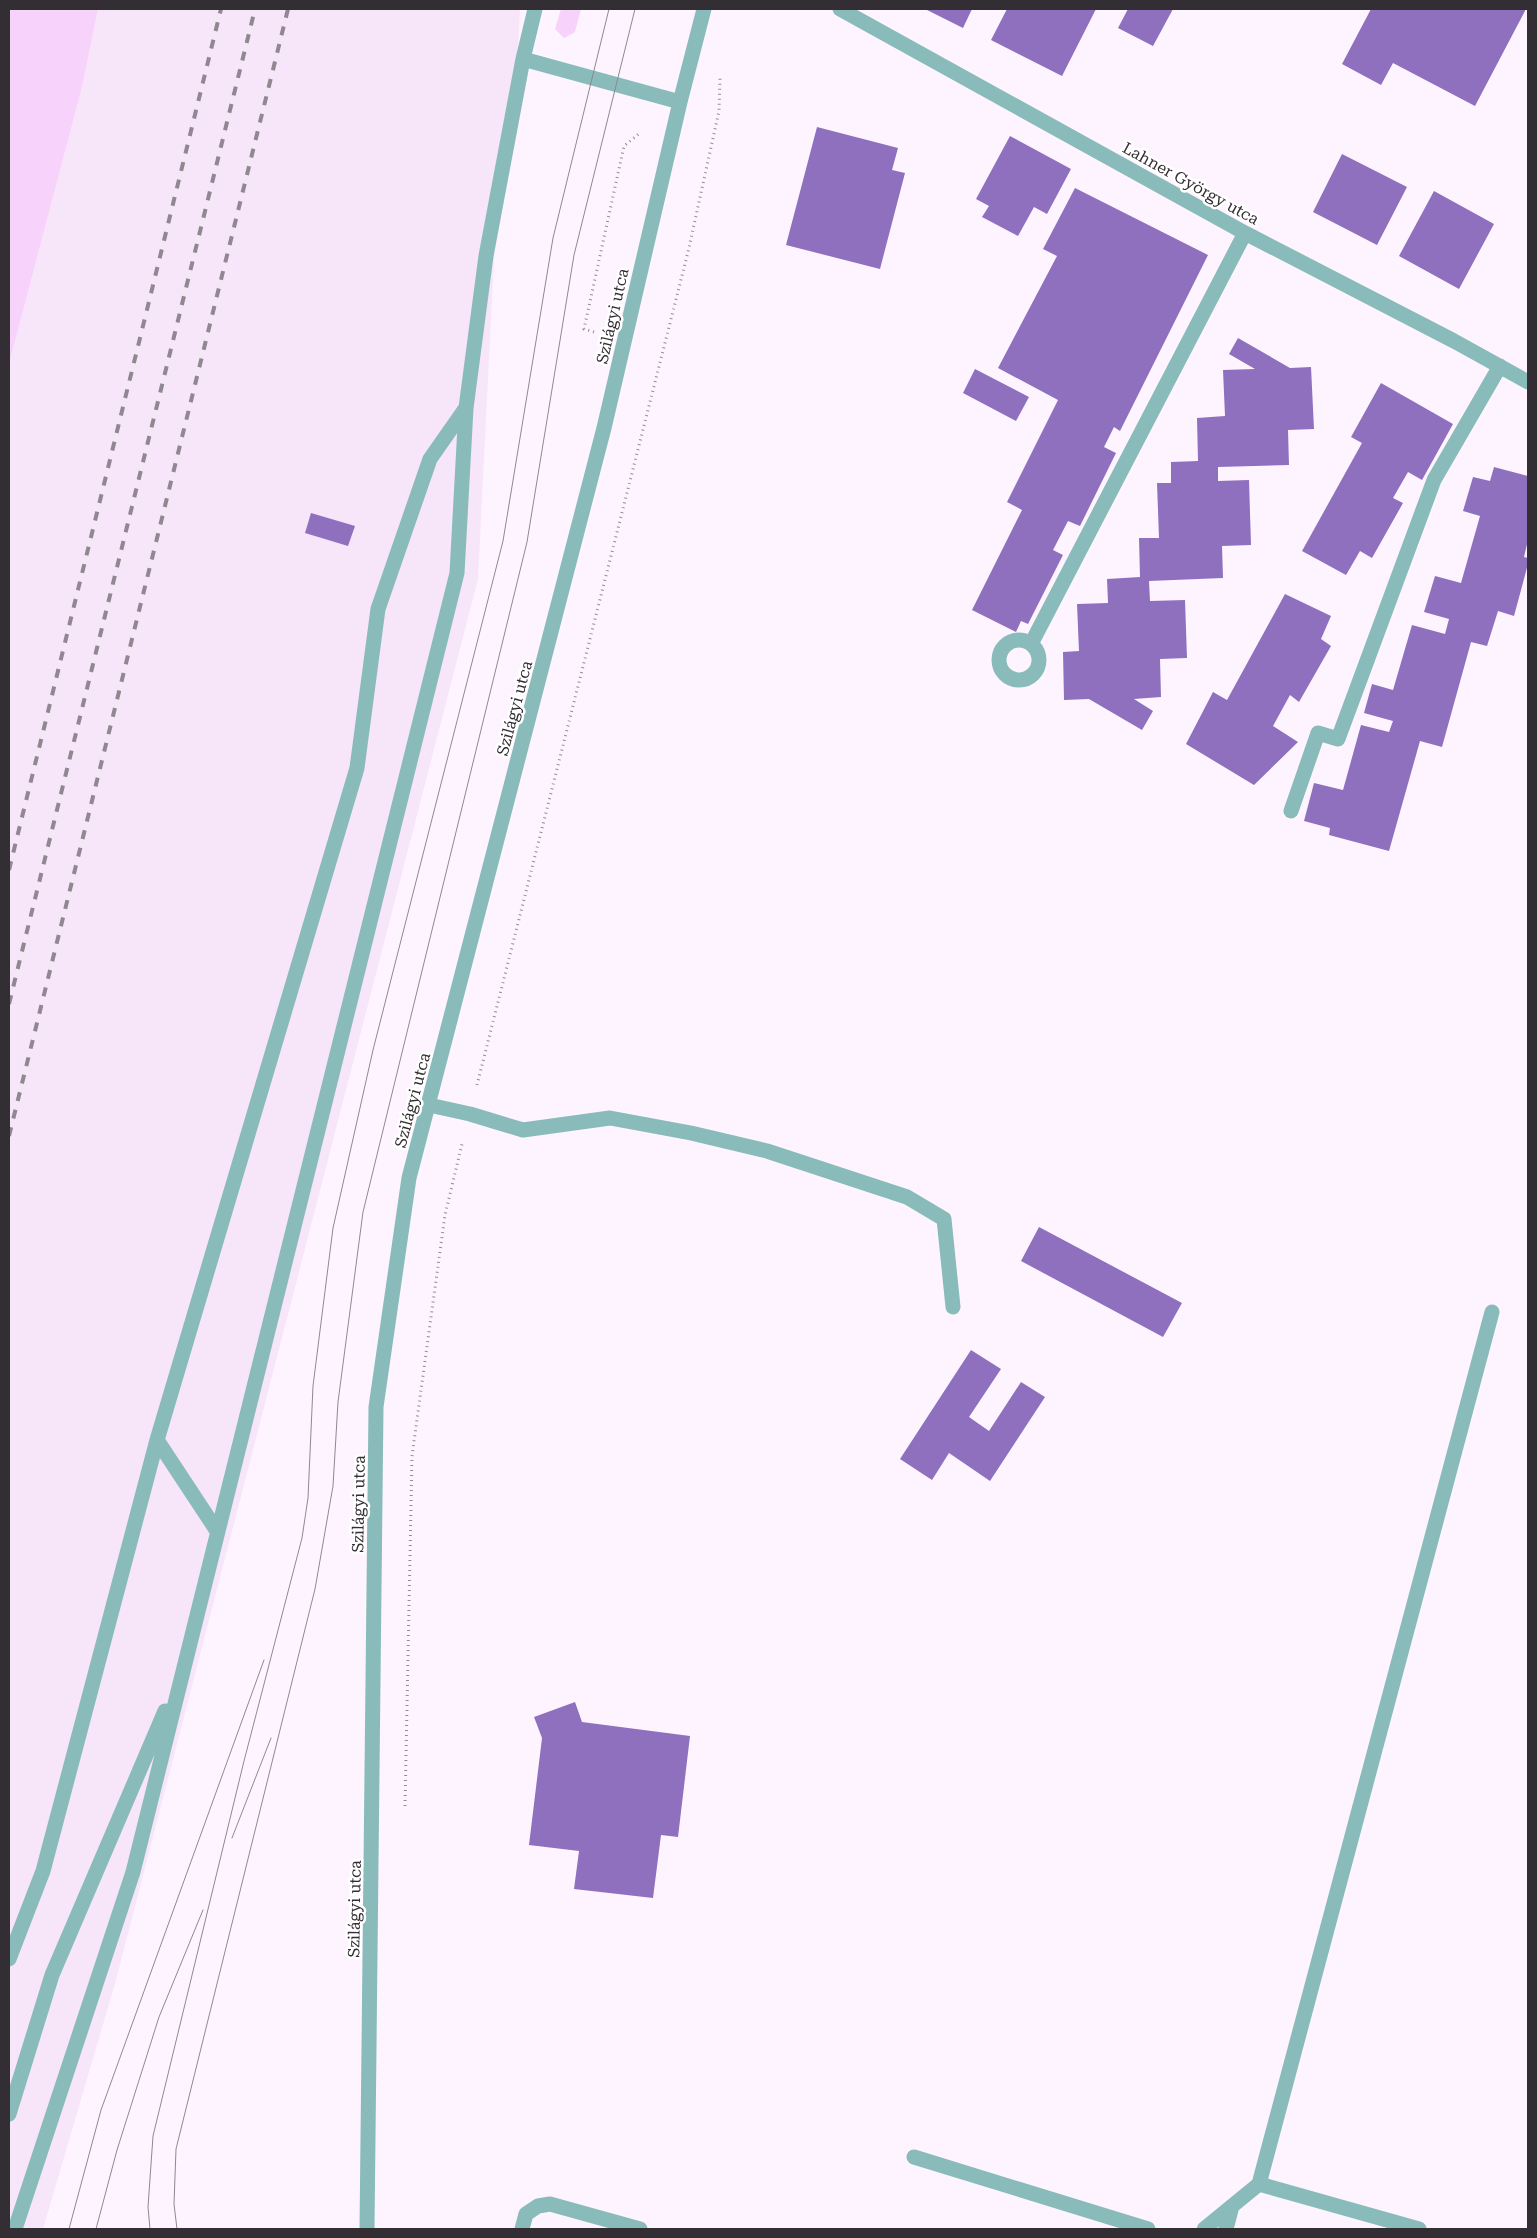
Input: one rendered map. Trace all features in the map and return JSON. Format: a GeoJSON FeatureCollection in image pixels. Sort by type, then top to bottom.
{"type":"FeatureCollection","features":[{"type":"Feature","properties":{"kind":"street"},"geometry":{"type":"LineString","coordinates":[[15,2229],[133,1872],[457,573],[466,408],[486,256],[523,60],[535,9]]}},
{"type":"Feature","properties":{"kind":"street","name":"Szilágyi utca"},"geometry":{"type":"LineString","coordinates":[[367,2229],[376,1407],[409,1178],[604,428],[680,102],[704,9]]}},
{"type":"Feature","properties":{"kind":"street","name":"Lahner György utca"},"geometry":{"type":"LineString","coordinates":[[840,9],[1245,233],[1528,382]]}},
{"type":"Feature","properties":{"kind":"street"},"geometry":{"type":"LineString","coordinates":[[523,60],[680,102]]}},
{"type":"Feature","properties":{"kind":"street"},"geometry":{"type":"LineString","coordinates":[[1031,644],[1245,233]]}},
{"type":"Feature","properties":{"kind":"street"},"geometry":{"type":"LineString","coordinates":[[1291,811],[1318,733],[1338,739],[1434,480],[1500,366]]}},
{"type":"Feature","properties":{"kind":"street"},"geometry":{"type":"LineString","coordinates":[[9,1959],[43,1871],[157,1440],[357,768],[378,609],[430,459],[466,408]]}},
{"type":"Feature","properties":{"kind":"street"},"geometry":{"type":"LineString","coordinates":[[428,1105],[470,1114],[523,1130],[610,1118],[767,1151],[908,1198],[944,1219],[954,1308]]}},
{"type":"Feature","properties":{"kind":"street"},"geometry":{"type":"LineString","coordinates":[[1204,2229],[1259,2184],[1492,1312]]}},
{"type":"Feature","properties":{"kind":"street"},"geometry":{"type":"LineString","coordinates":[[157,1440],[217,1531]]}},
{"type":"Feature","properties":{"kind":"street"},"geometry":{"type":"LineString","coordinates":[[9,2114],[52,1975],[184,1668]]}},
{"type":"Feature","properties":{"kind":"street"},"geometry":{"type":"LineString","coordinates":[[914,2158],[1148,2229]]}},
{"type":"Feature","properties":{"kind":"street"},"geometry":{"type":"LineString","coordinates":[[1259,2184],[1418,2229]]}},
{"type":"Feature","properties":{"kind":"street"},"geometry":{"type":"LineString","coordinates":[[522,2229],[526,2214],[538,2206],[550,2204],[640,2229]]}},
{"type":"Feature","properties":{"kind":"street"},"geometry":{"type":"LineString","coordinates":[[1226,2229],[1232,2206]]}},
{"type":"Feature","properties":{"kind":"path"},"geometry":{"type":"LineString","coordinates":[[405,1813],[412,1456],[445,1215],[688,252],[720,111]]}},
{"type":"Feature","properties":{"kind":"shaded area"},"geometry":{"type":"Polygon","coordinates":[[[9,9],[98,9],[82,87],[9,364],[9,9]]]}},
{"type":"Feature","properties":{"kind":"shaded area"},"geometry":{"type":"Polygon","coordinates":[[[98,9],[520,9],[518,48],[497,199],[478,579],[116,1980],[43,2229],[9,2229],[9,364],[82,87],[98,9]]]}},
{"type":"Feature","properties":{"kind":"shaded area"},"geometry":{"type":"Polygon","coordinates":[[[561,9],[581,9],[575,32],[564,38],[555,29],[561,9]]]}},
{"type":"Feature","properties":{"kind":"building"},"geometry":{"type":"Polygon","coordinates":[[[925,9],[972,9],[963,28],[925,9]]]}},
{"type":"Feature","properties":{"kind":"building"},"geometry":{"type":"Polygon","coordinates":[[[1007,9],[1096,9],[1062,76],[991,40],[1007,9]]]}},
{"type":"Feature","properties":{"kind":"building"},"geometry":{"type":"Polygon","coordinates":[[[1128,9],[1173,9],[1153,46],[1118,28],[1128,9]]]}},
{"type":"Feature","properties":{"kind":"building"},"geometry":{"type":"Polygon","coordinates":[[[1371,9],[1526,9],[1475,106],[1393,63],[1381,85],[1342,64],[1371,9]]]}},
{"type":"Feature","properties":{"kind":"building"},"geometry":{"type":"Polygon","coordinates":[[[817,127],[898,148],[892,170],[905,173],[880,269],[786,245],[817,127]]]}},
{"type":"Feature","properties":{"kind":"building"},"geometry":{"type":"Polygon","coordinates":[[[1010,136],[1071,169],[1047,214],[1034,207],[1018,236],[982,217],[989,206],[976,199],[1010,136]]]}},
{"type":"Feature","properties":{"kind":"building"},"geometry":{"type":"Polygon","coordinates":[[[1342,154],[1407,187],[1377,245],[1313,212],[1342,154]]]}},
{"type":"Feature","properties":{"kind":"building"},"geometry":{"type":"Polygon","coordinates":[[[1075,188],[1208,255],[1120,431],[1114,427],[1104,447],[1116,453],[1080,526],[1068,521],[1053,550],[1063,555],[1028,624],[1021,621],[1016,632],[972,610],[1022,510],[1007,502],[1058,400],[998,368],[1057,256],[1043,249],[1075,188]]]}},
{"type":"Feature","properties":{"kind":"building"},"geometry":{"type":"Polygon","coordinates":[[[1434,191],[1494,224],[1459,289],[1399,256],[1434,191]]]}},
{"type":"Feature","properties":{"kind":"building"},"geometry":{"type":"Polygon","coordinates":[[[1238,338],[1290,368],[1311,367],[1314,429],[1288,430],[1289,465],[1218,467],[1218,481],[1249,480],[1251,545],[1222,546],[1223,578],[1149,581],[1150,601],[1185,600],[1187,658],[1160,659],[1161,697],[1134,699],[1153,711],[1142,730],[1089,699],[1064,700],[1063,652],[1079,651],[1077,604],[1108,603],[1107,579],[1140,577],[1139,538],[1159,538],[1157,483],[1171,483],[1171,462],[1198,461],[1197,418],[1225,416],[1223,370],[1255,369],[1229,354],[1238,338]]]}},
{"type":"Feature","properties":{"kind":"building"},"geometry":{"type":"Polygon","coordinates":[[[975,369],[1029,397],[1016,421],[963,393],[975,369]]]}},
{"type":"Feature","properties":{"kind":"building"},"geometry":{"type":"Polygon","coordinates":[[[1381,383],[1453,424],[1422,480],[1408,472],[1393,498],[1403,503],[1372,558],[1360,551],[1346,575],[1302,551],[1362,443],[1351,437],[1381,383]]]}},
{"type":"Feature","properties":{"kind":"building"},"geometry":{"type":"Polygon","coordinates":[[[1494,467],[1528,476],[1528,540],[1524,557],[1528,558],[1528,564],[1514,616],[1498,611],[1487,646],[1471,642],[1442,747],[1420,741],[1389,851],[1329,835],[1330,828],[1304,821],[1314,783],[1343,790],[1361,725],[1389,732],[1393,721],[1364,713],[1372,684],[1393,690],[1412,625],[1445,634],[1449,619],[1424,612],[1435,576],[1461,583],[1480,516],[1463,511],[1473,477],[1490,481],[1494,467]]]}},
{"type":"Feature","properties":{"kind":"building"},"geometry":{"type":"Polygon","coordinates":[[[311,513],[355,526],[348,546],[305,533],[311,513]]]}},
{"type":"Feature","properties":{"kind":"building"},"geometry":{"type":"Polygon","coordinates":[[[1285,594],[1331,616],[1321,639],[1331,646],[1299,702],[1290,695],[1273,726],[1298,742],[1254,785],[1186,744],[1213,692],[1227,700],[1285,594]]]}},
{"type":"Feature","properties":{"kind":"building"},"geometry":{"type":"Polygon","coordinates":[[[1039,1227],[1182,1303],[1163,1337],[1021,1261],[1039,1227]]]}},
{"type":"Feature","properties":{"kind":"building"},"geometry":{"type":"Polygon","coordinates":[[[971,1350],[1001,1369],[969,1417],[989,1431],[1021,1382],[1045,1397],[990,1481],[949,1453],[932,1480],[900,1459],[971,1350]]]}},
{"type":"Feature","properties":{"kind":"building"},"geometry":{"type":"Polygon","coordinates":[[[575,1702],[582,1722],[690,1736],[678,1837],[661,1835],[653,1898],[574,1889],[579,1851],[529,1845],[542,1738],[534,1717],[575,1702]]]}},
{"type":"Feature","properties":{"kind":"tram line"},"geometry":{"type":"LineString","coordinates":[[150,2229],[148,2207],[153,2136],[244,1761],[302,1538],[308,1498],[313,1386],[333,1228],[373,1050],[503,541],[553,238],[609,9]]}},
{"type":"Feature","properties":{"kind":"tram line"},"geometry":{"type":"LineString","coordinates":[[177,2229],[174,2204],[176,2149],[315,1589],[333,1486],[338,1402],[363,1212],[527,542],[574,255],[635,9]]}},
{"type":"Feature","properties":{"kind":"tram line"},"geometry":{"type":"LineString","coordinates":[[69,2229],[101,2110],[264,1660]]}},
{"type":"Feature","properties":{"kind":"tram line"},"geometry":{"type":"LineString","coordinates":[[232,1838],[271,1738]]}},
{"type":"Feature","properties":{"kind":"tram line"},"geometry":{"type":"LineString","coordinates":[[96,2229],[117,2150],[159,2017],[203,1910]]}},
{"type":"Feature","properties":{"kind":"railway"},"geometry":{"type":"LineString","coordinates":[[9,870],[221,9]]}},
{"type":"Feature","properties":{"kind":"railway"},"geometry":{"type":"LineString","coordinates":[[9,1004],[255,9]]}},
{"type":"Feature","properties":{"kind":"railway"},"geometry":{"type":"LineString","coordinates":[[9,1136],[288,9]]}}]}
